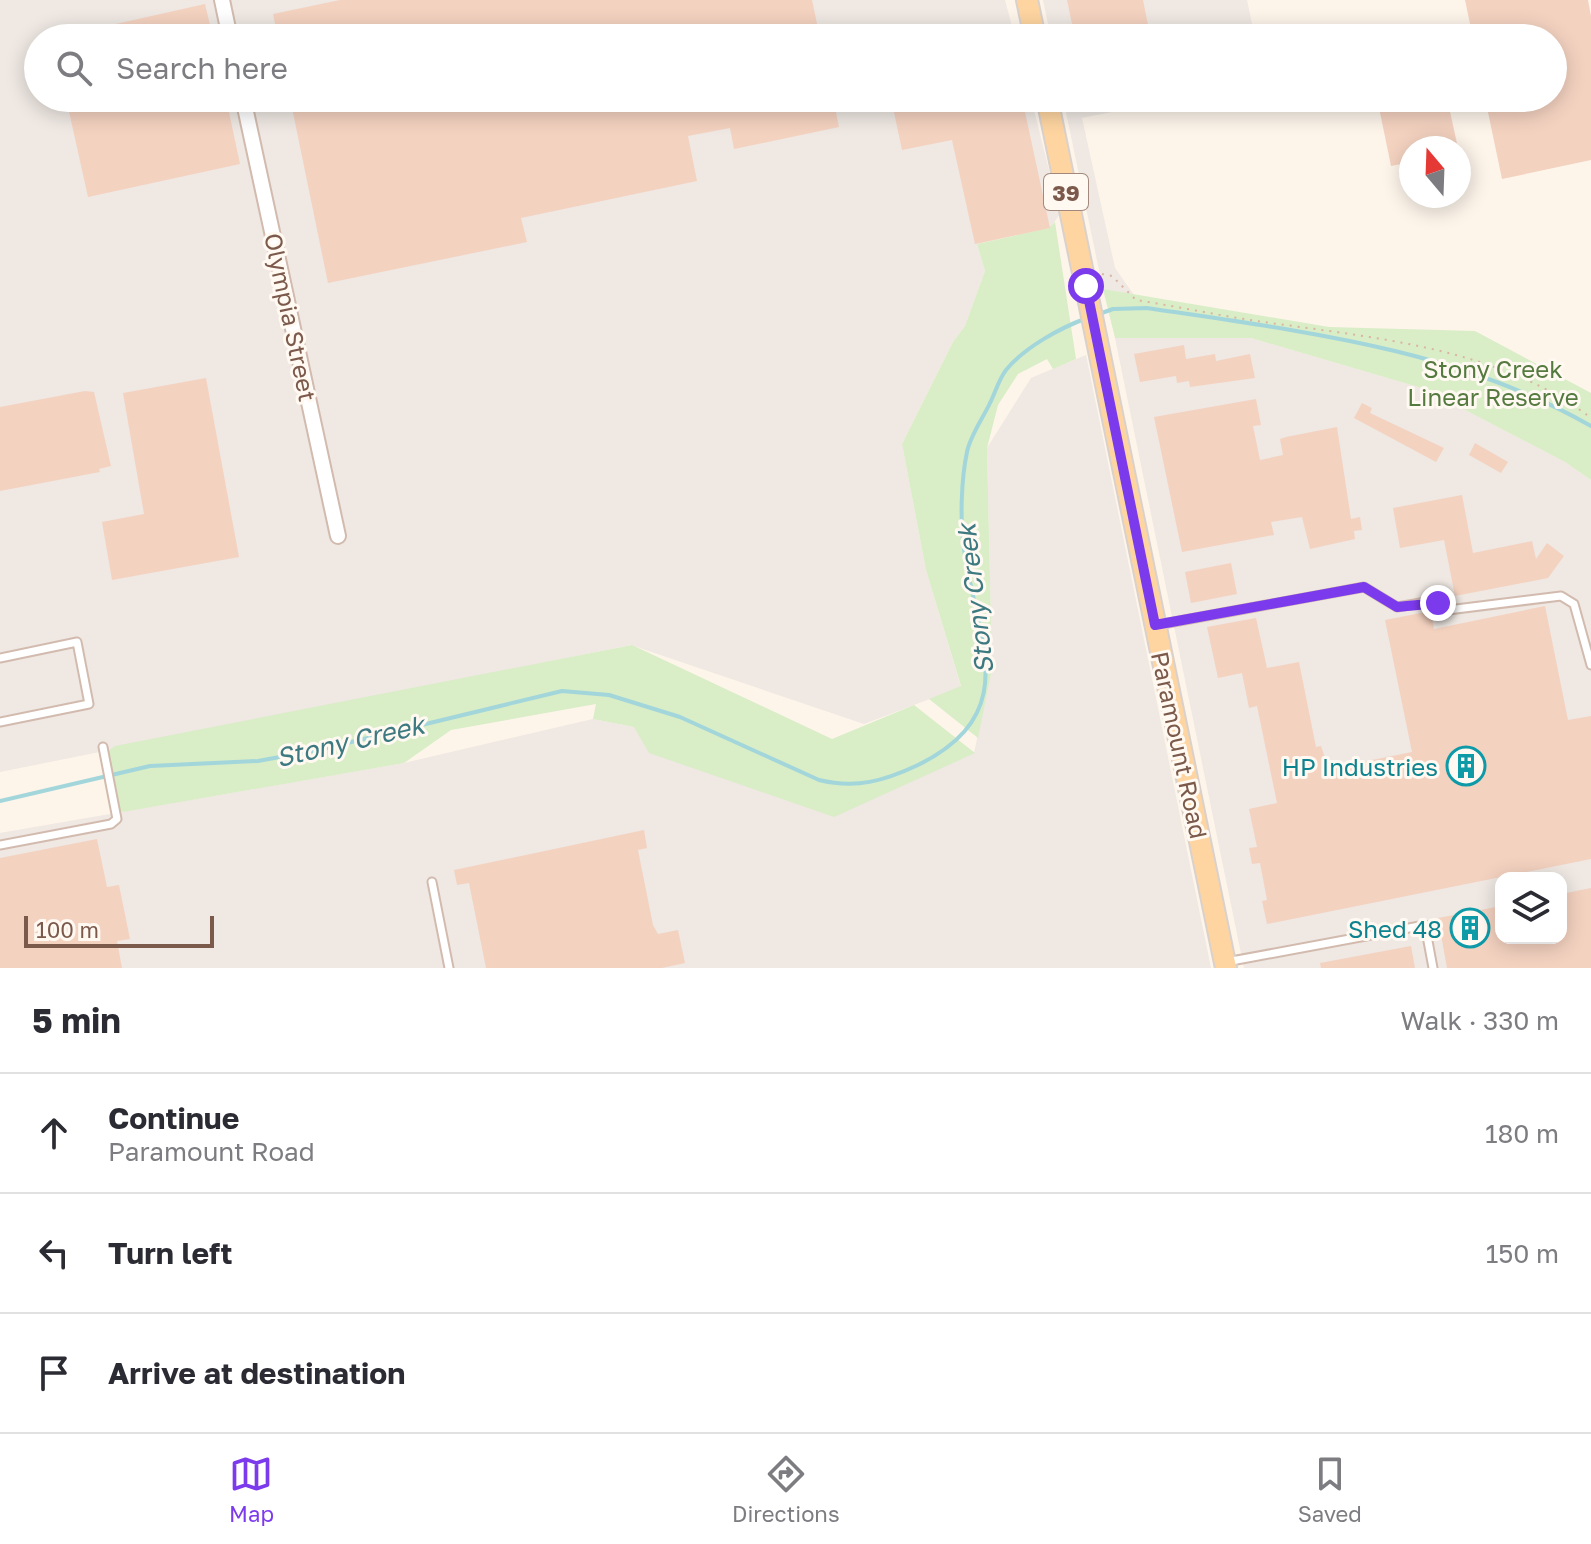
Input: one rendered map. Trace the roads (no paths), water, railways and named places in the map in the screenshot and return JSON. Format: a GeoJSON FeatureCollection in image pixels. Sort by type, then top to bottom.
{"type":"FeatureCollection","features":[{"type":"Feature","properties":{"kind":"main road"},"geometry":{"type":"LineString","coordinates":[[1027,0],[1032,24]]}},
{"type":"Feature","properties":{"kind":"main road","name":"Paramount Road"},"geometry":{"type":"LineString","coordinates":[[1050,112],[1225,965]]}},
{"type":"Feature","properties":{"kind":"street"},"geometry":{"type":"LineString","coordinates":[[222,0],[227,24]]}},
{"type":"Feature","properties":{"kind":"street","name":"Olympia Street"},"geometry":{"type":"LineString","coordinates":[[246,112],[338,536]]}},
{"type":"Feature","properties":{"kind":"lane"},"geometry":{"type":"LineString","coordinates":[[1155,625],[1364,587],[1397,607],[1432,601],[1448,610],[1561,596],[1574,604],[1591,665]]}},
{"type":"Feature","properties":{"kind":"lane"},"geometry":{"type":"LineString","coordinates":[[0,658],[77,642],[89,704],[0,722]]}},
{"type":"Feature","properties":{"kind":"lane"},"geometry":{"type":"LineString","coordinates":[[0,845],[111,824],[117,819],[103,747]]}},
{"type":"Feature","properties":{"kind":"lane"},"geometry":{"type":"LineString","coordinates":[[432,882],[449,968]]}},
{"type":"Feature","properties":{"kind":"lane"},"geometry":{"type":"LineString","coordinates":[[1225,965],[1425,925],[1433,968]]}},
{"type":"Feature","properties":{"kind":"waterway","name":"Stony Creek"},"geometry":{"type":"LineString","coordinates":[[1099,314],[1113,309],[1147,308],[1375,346],[1486,378],[1539,399],[1591,426]]}},
{"type":"Feature","properties":{"kind":"waterway","name":"Stony Creek"},"geometry":{"type":"LineString","coordinates":[[0,801],[150,766],[258,761],[318,750],[562,691],[609,695],[680,717],[819,780],[858,783],[906,771],[951,744],[972,721],[983,697],[986,670],[983,642],[962,526],[963,475],[971,440],[1006,370],[1044,339],[1087,318]]}},
{"type":"Feature","properties":{"kind":"place","name":"HP Industries"},"geometry":{"type":"Point","coordinates":[1466,766]}},
{"type":"Feature","properties":{"kind":"place","name":"Shed 48"},"geometry":{"type":"Point","coordinates":[1470,928]}},
{"type":"Feature","properties":{"kind":"park label","name":"Stony Creek Linear Reserve"},"geometry":{"type":"Point","coordinates":[1493,382]}}]}
